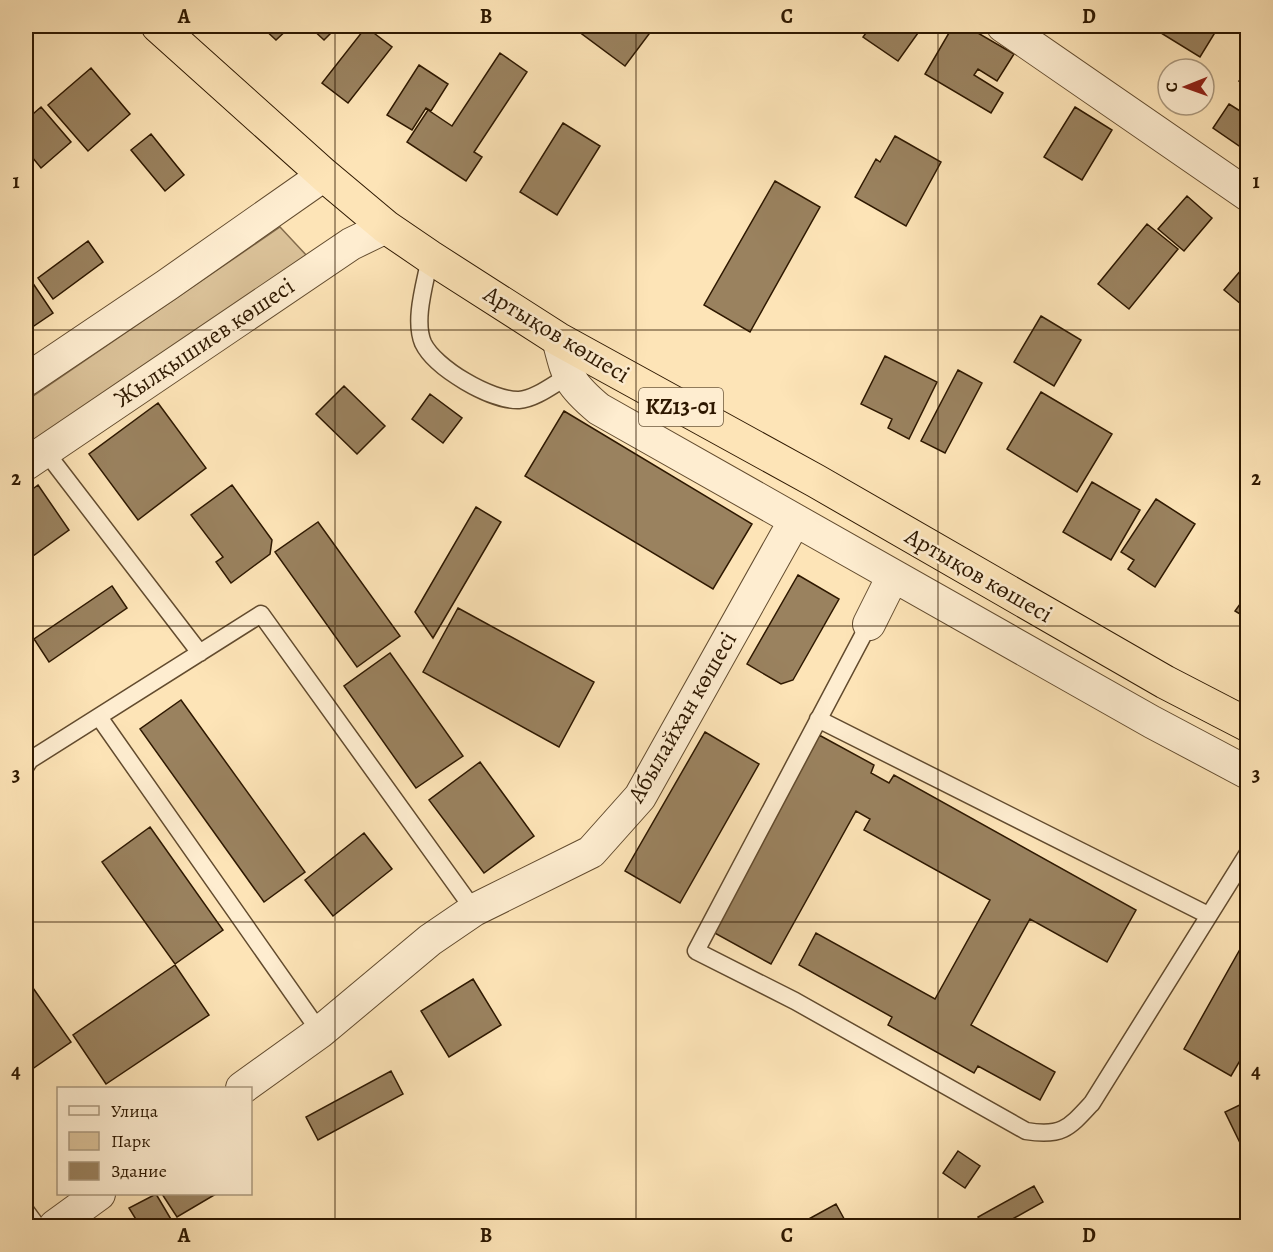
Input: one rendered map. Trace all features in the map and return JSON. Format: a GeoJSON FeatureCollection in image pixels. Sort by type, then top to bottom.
{"type":"FeatureCollection","features":[{"type":"Feature","properties":{"kind":"highway","name":"Артықов көшесі"},"geometry":{"type":"LineString","coordinates":[[158,26],[324,175],[386,227],[430,257],[558,339],[816,482],[1165,682],[1248,725]]}},
{"type":"Feature","properties":{"kind":"street"},"geometry":{"type":"LineString","coordinates":[[1003,26],[1248,195]]}},
{"type":"Feature","properties":{"kind":"street"},"geometry":{"type":"LineString","coordinates":[[26,380],[324,175]]}},
{"type":"Feature","properties":{"kind":"street","name":"Жылқышиев көшесі"},"geometry":{"type":"LineString","coordinates":[[35,457],[351,244],[386,227]]}},
{"type":"Feature","properties":{"kind":"street"},"geometry":{"type":"LineString","coordinates":[[558,339],[568,376],[574,388],[599,409],[1152,722],[1248,773]]}},
{"type":"Feature","properties":{"kind":"street","name":"Абылайхан көшесі"},"geometry":{"type":"LineString","coordinates":[[245,1087],[320,1032],[430,940],[474,910],[591,852],[640,797],[795,520]]}},
{"type":"Feature","properties":{"kind":"street"},"geometry":{"type":"LineString","coordinates":[[869,624],[893,576]]}},
{"type":"Feature","properties":{"kind":"street"},"geometry":{"type":"LineString","coordinates":[[55,1227],[98,1195]]}},
{"type":"Feature","properties":{"kind":"lane"},"geometry":{"type":"LineString","coordinates":[[430,257],[420,319],[423,342],[435,358],[478,390],[519,400],[538,393],[568,376]]}},
{"type":"Feature","properties":{"kind":"lane"},"geometry":{"type":"LineString","coordinates":[[35,457],[200,653]]}},
{"type":"Feature","properties":{"kind":"lane"},"geometry":{"type":"LineString","coordinates":[[26,766],[30,760],[261,614],[474,910]]}},
{"type":"Feature","properties":{"kind":"lane"},"geometry":{"type":"LineString","coordinates":[[869,624],[696,951],[795,1001],[1026,1131],[1044,1134],[1061,1132],[1092,1103],[1248,853]]}},
{"type":"Feature","properties":{"kind":"lane"},"geometry":{"type":"LineString","coordinates":[[99,717],[320,1032]]}},
{"type":"Feature","properties":{"kind":"lane"},"geometry":{"type":"LineString","coordinates":[[818,719],[1208,915]]}},
{"type":"Feature","properties":{"kind":"lane"},"geometry":{"type":"LineString","coordinates":[[26,1211],[37,1227]]}},
{"type":"Feature","properties":{"kind":"green space"},"geometry":{"type":"Polygon","coordinates":[[[280,227],[308,257],[26,451],[26,401],[280,227]]]}},
{"type":"Feature","properties":{"kind":"building"},"geometry":{"type":"Polygon","coordinates":[[[261,26],[291,26],[276,40],[261,26]]]}},
{"type":"Feature","properties":{"kind":"building"},"geometry":{"type":"Polygon","coordinates":[[[309,26],[338,26],[324,40],[309,26]]]}},
{"type":"Feature","properties":{"kind":"building"},"geometry":{"type":"Polygon","coordinates":[[[582,26],[655,26],[625,66],[578,31],[582,26]]]}},
{"type":"Feature","properties":{"kind":"building"},"geometry":{"type":"Polygon","coordinates":[[[871,26],[923,26],[898,61],[863,37],[871,26]]]}},
{"type":"Feature","properties":{"kind":"building"},"geometry":{"type":"Polygon","coordinates":[[[953,26],[966,26],[1014,54],[997,81],[978,69],[974,75],[1003,93],[991,113],[925,74],[953,26]]]}},
{"type":"Feature","properties":{"kind":"building"},"geometry":{"type":"Polygon","coordinates":[[[1166,26],[1219,26],[1200,57],[1161,33],[1166,26]]]}},
{"type":"Feature","properties":{"kind":"building"},"geometry":{"type":"Polygon","coordinates":[[[366,27],[392,47],[348,103],[322,83],[366,27]]]}},
{"type":"Feature","properties":{"kind":"building"},"geometry":{"type":"Polygon","coordinates":[[[500,53],[527,72],[474,152],[482,157],[466,181],[407,142],[428,110],[452,126],[500,53]]]}},
{"type":"Feature","properties":{"kind":"building"},"geometry":{"type":"Polygon","coordinates":[[[419,65],[448,84],[431,111],[426,108],[412,130],[387,115],[419,65]]]}},
{"type":"Feature","properties":{"kind":"building"},"geometry":{"type":"Polygon","coordinates":[[[91,68],[130,114],[88,151],[48,105],[91,68]]]}},
{"type":"Feature","properties":{"kind":"building"},"geometry":{"type":"Polygon","coordinates":[[[1248,70],[1248,87],[1239,81],[1248,70]]]}},
{"type":"Feature","properties":{"kind":"building"},"geometry":{"type":"Polygon","coordinates":[[[1229,104],[1248,116],[1248,152],[1213,128],[1229,104]]]}},
{"type":"Feature","properties":{"kind":"building"},"geometry":{"type":"Polygon","coordinates":[[[41,107],[71,142],[41,168],[28,152],[26,154],[26,120],[41,107]]]}},
{"type":"Feature","properties":{"kind":"building"},"geometry":{"type":"Polygon","coordinates":[[[1075,107],[1112,130],[1082,180],[1044,157],[1075,107]]]}},
{"type":"Feature","properties":{"kind":"building"},"geometry":{"type":"Polygon","coordinates":[[[563,123],[600,146],[557,215],[520,192],[563,123]]]}},
{"type":"Feature","properties":{"kind":"building"},"geometry":{"type":"Polygon","coordinates":[[[151,134],[184,175],[165,191],[131,150],[151,134]]]}},
{"type":"Feature","properties":{"kind":"building"},"geometry":{"type":"Polygon","coordinates":[[[895,136],[941,162],[906,226],[855,197],[876,159],[880,162],[895,136]]]}},
{"type":"Feature","properties":{"kind":"building"},"geometry":{"type":"Polygon","coordinates":[[[775,181],[820,207],[750,332],[704,305],[775,181]]]}},
{"type":"Feature","properties":{"kind":"building"},"geometry":{"type":"Polygon","coordinates":[[[1187,196],[1212,218],[1184,251],[1158,229],[1187,196]]]}},
{"type":"Feature","properties":{"kind":"building"},"geometry":{"type":"Polygon","coordinates":[[[1147,224],[1178,249],[1129,309],[1098,284],[1147,224]]]}},
{"type":"Feature","properties":{"kind":"building"},"geometry":{"type":"Polygon","coordinates":[[[88,241],[103,262],[53,299],[38,278],[88,241]]]}},
{"type":"Feature","properties":{"kind":"building"},"geometry":{"type":"Polygon","coordinates":[[[1248,262],[1248,310],[1224,290],[1248,262]]]}},
{"type":"Feature","properties":{"kind":"building"},"geometry":{"type":"Polygon","coordinates":[[[26,273],[53,313],[28,330],[26,326],[26,273]]]}},
{"type":"Feature","properties":{"kind":"building"},"geometry":{"type":"Polygon","coordinates":[[[1041,316],[1081,340],[1054,386],[1014,362],[1041,316]]]}},
{"type":"Feature","properties":{"kind":"building"},"geometry":{"type":"Polygon","coordinates":[[[885,356],[937,382],[909,439],[888,428],[892,419],[861,404],[885,356]]]}},
{"type":"Feature","properties":{"kind":"building"},"geometry":{"type":"Polygon","coordinates":[[[958,370],[982,383],[945,453],[921,441],[958,370]]]}},
{"type":"Feature","properties":{"kind":"building"},"geometry":{"type":"Polygon","coordinates":[[[344,386],[385,426],[357,454],[316,414],[344,386]]]}},
{"type":"Feature","properties":{"kind":"building"},"geometry":{"type":"Polygon","coordinates":[[[1041,392],[1112,434],[1077,492],[1007,449],[1041,392]]]}},
{"type":"Feature","properties":{"kind":"building"},"geometry":{"type":"Polygon","coordinates":[[[430,394],[462,418],[443,443],[412,419],[430,394]]]}},
{"type":"Feature","properties":{"kind":"building"},"geometry":{"type":"Polygon","coordinates":[[[158,403],[206,468],[138,520],[89,454],[158,403]]]}},
{"type":"Feature","properties":{"kind":"building"},"geometry":{"type":"Polygon","coordinates":[[[564,411],[752,524],[713,589],[525,476],[564,411]]]}},
{"type":"Feature","properties":{"kind":"building"},"geometry":{"type":"Polygon","coordinates":[[[1092,482],[1140,510],[1111,560],[1063,532],[1092,482]]]}},
{"type":"Feature","properties":{"kind":"building"},"geometry":{"type":"Polygon","coordinates":[[[38,485],[69,530],[26,561],[26,494],[38,485]]]}},
{"type":"Feature","properties":{"kind":"building"},"geometry":{"type":"Polygon","coordinates":[[[232,485],[272,540],[270,554],[231,583],[216,562],[223,557],[191,515],[232,485]]]}},
{"type":"Feature","properties":{"kind":"building"},"geometry":{"type":"Polygon","coordinates":[[[1156,499],[1195,524],[1155,587],[1128,569],[1134,560],[1121,552],[1156,499]]]}},
{"type":"Feature","properties":{"kind":"building"},"geometry":{"type":"Polygon","coordinates":[[[476,507],[501,522],[433,638],[415,612],[476,507]]]}},
{"type":"Feature","properties":{"kind":"building"},"geometry":{"type":"Polygon","coordinates":[[[318,522],[400,636],[357,667],[275,552],[318,522]]]}},
{"type":"Feature","properties":{"kind":"building"},"geometry":{"type":"Polygon","coordinates":[[[798,575],[839,599],[793,680],[781,684],[747,664],[798,575]]]}},
{"type":"Feature","properties":{"kind":"building"},"geometry":{"type":"Polygon","coordinates":[[[112,586],[127,608],[49,662],[34,639],[112,586]]]}},
{"type":"Feature","properties":{"kind":"building"},"geometry":{"type":"Polygon","coordinates":[[[1248,593],[1248,619],[1235,611],[1248,593]]]}},
{"type":"Feature","properties":{"kind":"building"},"geometry":{"type":"Polygon","coordinates":[[[458,608],[594,682],[559,747],[423,672],[458,608]]]}},
{"type":"Feature","properties":{"kind":"building"},"geometry":{"type":"Polygon","coordinates":[[[390,653],[463,756],[416,788],[344,686],[390,653]]]}},
{"type":"Feature","properties":{"kind":"building"},"geometry":{"type":"Polygon","coordinates":[[[181,700],[305,872],[264,902],[140,729],[181,700]]]}},
{"type":"Feature","properties":{"kind":"building"},"geometry":{"type":"Polygon","coordinates":[[[705,732],[759,764],[680,903],[625,871],[705,732]]]}},
{"type":"Feature","properties":{"kind":"building"},"geometry":{"type":"Polygon","coordinates":[[[819,735],[874,765],[871,773],[889,783],[894,775],[1136,910],[1107,962],[1030,919],[971,1025],[1055,1072],[1040,1100],[978,1066],[974,1073],[888,1025],[892,1017],[799,965],[816,933],[935,999],[990,900],[864,830],[870,819],[856,811],[771,964],[711,931],[819,735]]]}},
{"type":"Feature","properties":{"kind":"building"},"geometry":{"type":"Polygon","coordinates":[[[480,762],[534,836],[484,873],[429,800],[480,762]]]}},
{"type":"Feature","properties":{"kind":"building"},"geometry":{"type":"Polygon","coordinates":[[[150,827],[223,930],[175,964],[102,862],[150,827]]]}},
{"type":"Feature","properties":{"kind":"building"},"geometry":{"type":"Polygon","coordinates":[[[364,833],[392,869],[333,916],[305,880],[364,833]]]}},
{"type":"Feature","properties":{"kind":"building"},"geometry":{"type":"Polygon","coordinates":[[[1248,935],[1248,1047],[1231,1076],[1184,1049],[1248,935]]]}},
{"type":"Feature","properties":{"kind":"building"},"geometry":{"type":"Polygon","coordinates":[[[175,965],[209,1015],[106,1084],[73,1035],[175,965]]]}},
{"type":"Feature","properties":{"kind":"building"},"geometry":{"type":"Polygon","coordinates":[[[26,978],[71,1042],[28,1072],[26,1069],[26,978]]]}},
{"type":"Feature","properties":{"kind":"building"},"geometry":{"type":"Polygon","coordinates":[[[473,979],[501,1025],[449,1057],[421,1011],[473,979]]]}},
{"type":"Feature","properties":{"kind":"building"},"geometry":{"type":"Polygon","coordinates":[[[391,1071],[403,1094],[318,1140],[306,1117],[391,1071]]]}},
{"type":"Feature","properties":{"kind":"building"},"geometry":{"type":"Polygon","coordinates":[[[1248,1101],[1248,1146],[1243,1149],[1225,1112],[1248,1101]]]}},
{"type":"Feature","properties":{"kind":"building"},"geometry":{"type":"Polygon","coordinates":[[[958,1151],[980,1166],[965,1188],[943,1173],[958,1151]]]}},
{"type":"Feature","properties":{"kind":"building"},"geometry":{"type":"Polygon","coordinates":[[[1034,1186],[1043,1202],[1000,1226],[984,1226],[978,1217],[1034,1186]]]}},
{"type":"Feature","properties":{"kind":"building"},"geometry":{"type":"Polygon","coordinates":[[[157,1195],[175,1226],[140,1226],[129,1208],[157,1195]]]}},
{"type":"Feature","properties":{"kind":"building"},"geometry":{"type":"Polygon","coordinates":[[[163,1195],[214,1195],[177,1217],[163,1195]]]}},
{"type":"Feature","properties":{"kind":"building"},"geometry":{"type":"Polygon","coordinates":[[[836,1204],[848,1226],[796,1226],[836,1204]]]}}]}
